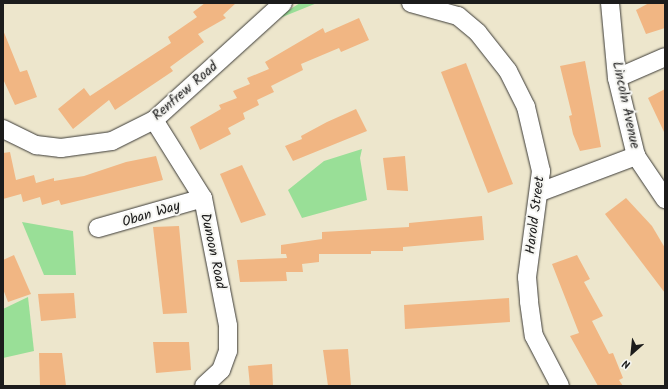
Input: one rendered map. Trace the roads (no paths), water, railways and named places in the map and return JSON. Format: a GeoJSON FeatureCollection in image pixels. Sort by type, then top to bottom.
{"type":"FeatureCollection","features":[{"type":"Feature","properties":{"kind":"street","name":"Renfrew Road"},"geometry":{"type":"LineString","coordinates":[[3,130],[36,145],[61,148],[112,141],[154,120],[283,3]]}},
{"type":"Feature","properties":{"kind":"street","name":"Harold Street"},"geometry":{"type":"LineString","coordinates":[[411,3],[458,16],[478,33],[508,71],[526,107],[541,171],[540,192],[527,277],[529,302],[534,336],[560,386]]}},
{"type":"Feature","properties":{"kind":"street","name":"Lincoln Avenue"},"geometry":{"type":"LineString","coordinates":[[610,3],[617,78],[636,156],[665,199]]}},
{"type":"Feature","properties":{"kind":"street"},"geometry":{"type":"LineString","coordinates":[[617,78],[665,57]]}},
{"type":"Feature","properties":{"kind":"street","name":"Dunoon Road"},"geometry":{"type":"LineString","coordinates":[[154,120],[202,198],[229,335],[228,351],[221,370],[204,386]]}},
{"type":"Feature","properties":{"kind":"street"},"geometry":{"type":"LineString","coordinates":[[540,192],[636,156]]}},
{"type":"Feature","properties":{"kind":"street","name":"Oban Way"},"geometry":{"type":"LineString","coordinates":[[98,228],[202,198]]}}]}
